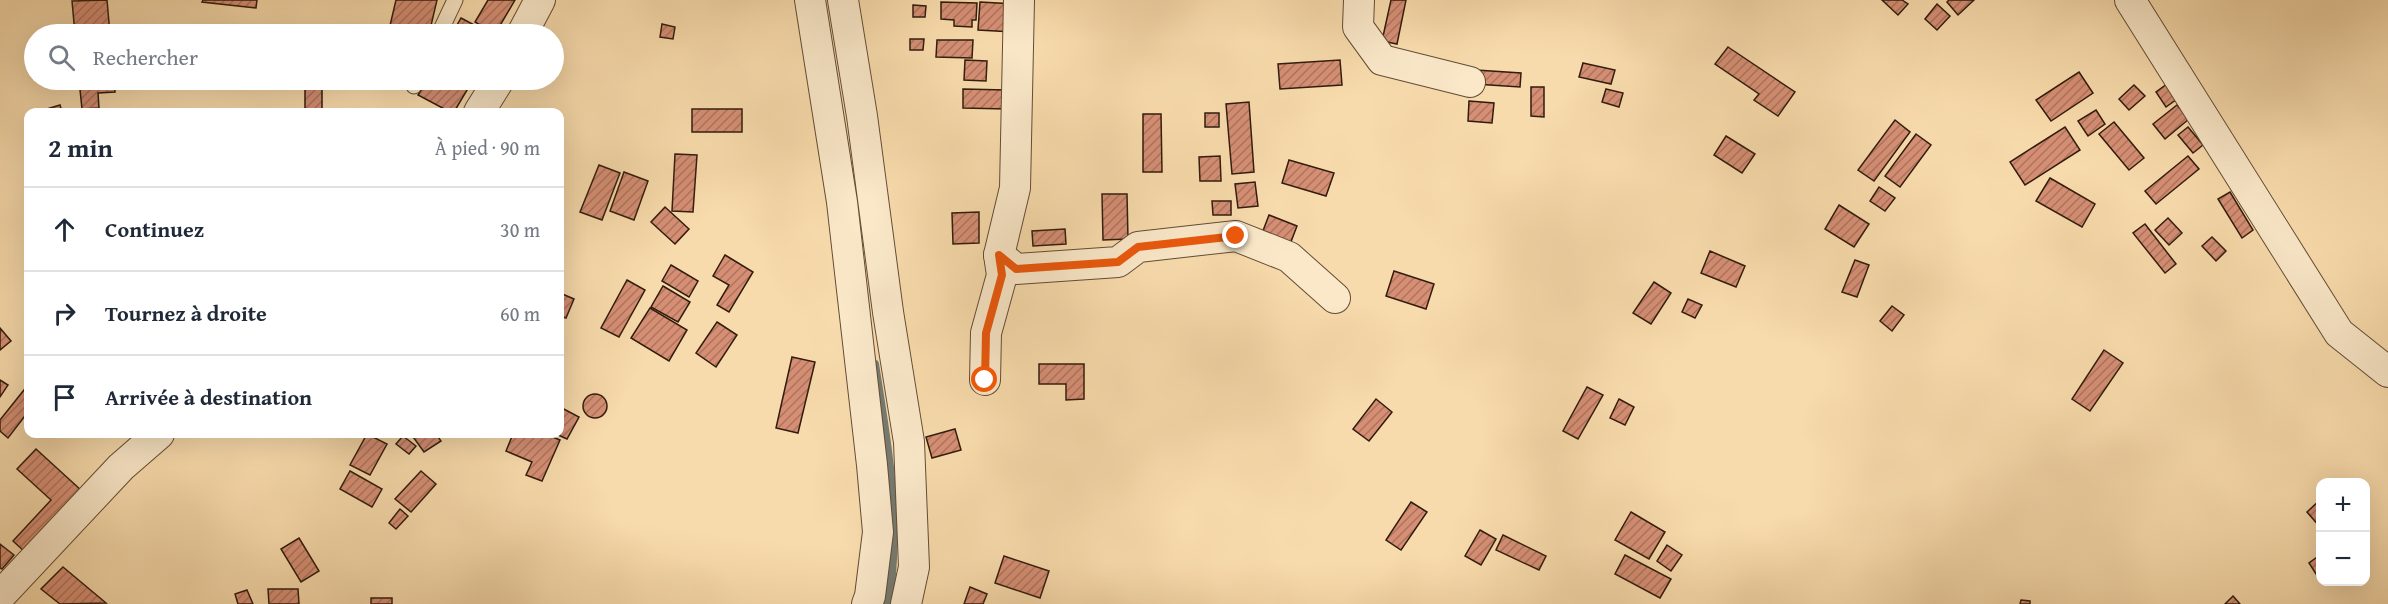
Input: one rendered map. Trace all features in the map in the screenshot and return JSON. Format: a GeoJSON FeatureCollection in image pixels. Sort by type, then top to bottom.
{"type":"FeatureCollection","features":[{"type":"Feature","properties":{"kind":"street"},"geometry":{"type":"LineString","coordinates":[[527,24],[540,0]]}},
{"type":"Feature","properties":{"kind":"street"},"geometry":{"type":"LineString","coordinates":[[810,0],[842,202],[872,465],[878,532],[867,604]]}},
{"type":"Feature","properties":{"kind":"street"},"geometry":{"type":"LineString","coordinates":[[843,0],[909,442],[914,567],[906,604]]}},
{"type":"Feature","properties":{"kind":"street"},"geometry":{"type":"LineString","coordinates":[[985,380],[986,333],[1002,275],[999,255],[1015,188],[1018,0]]}},
{"type":"Feature","properties":{"kind":"street"},"geometry":{"type":"LineString","coordinates":[[1359,0],[1358,27],[1382,60],[1470,82]]}},
{"type":"Feature","properties":{"kind":"street"},"geometry":{"type":"LineString","coordinates":[[2130,0],[2338,333],[2388,372]]}},
{"type":"Feature","properties":{"kind":"street"},"geometry":{"type":"LineString","coordinates":[[482,108],[493,90]]}},
{"type":"Feature","properties":{"kind":"street"},"geometry":{"type":"LineString","coordinates":[[999,255],[1016,269],[1118,262],[1138,247],[1236,236],[1289,257],[1335,298]]}},
{"type":"Feature","properties":{"kind":"street"},"geometry":{"type":"LineString","coordinates":[[0,596],[121,467],[154,438]]}},
{"type":"Feature","properties":{"kind":"lane"},"geometry":{"type":"LineString","coordinates":[[444,24],[455,0]]}},
{"type":"Feature","properties":{"kind":"building"},"geometry":{"type":"Polygon","coordinates":[[[107,0],[109,24],[74,24],[72,1],[107,0]]]}},
{"type":"Feature","properties":{"kind":"building"},"geometry":{"type":"Polygon","coordinates":[[[203,0],[257,0],[256,8],[202,2],[203,0]]]}},
{"type":"Feature","properties":{"kind":"building"},"geometry":{"type":"Polygon","coordinates":[[[396,0],[437,0],[431,24],[390,24],[396,0]]]}},
{"type":"Feature","properties":{"kind":"building"},"geometry":{"type":"Polygon","coordinates":[[[488,0],[515,0],[501,24],[475,22],[488,0]]]}},
{"type":"Feature","properties":{"kind":"building"},"geometry":{"type":"Polygon","coordinates":[[[1391,0],[1406,0],[1397,44],[1382,41],[1391,0]]]}},
{"type":"Feature","properties":{"kind":"building"},"geometry":{"type":"Polygon","coordinates":[[[1882,0],[1902,0],[1908,4],[1898,15],[1882,0]]]}},
{"type":"Feature","properties":{"kind":"building"},"geometry":{"type":"Polygon","coordinates":[[[1949,0],[1974,0],[1958,15],[1947,2],[1949,0]]]}},
{"type":"Feature","properties":{"kind":"building"},"geometry":{"type":"Polygon","coordinates":[[[941,2],[977,3],[976,20],[972,20],[972,27],[954,26],[954,20],[941,19],[941,2]]]}},
{"type":"Feature","properties":{"kind":"building"},"geometry":{"type":"Polygon","coordinates":[[[980,2],[1015,4],[1013,32],[978,30],[980,2]]]}},
{"type":"Feature","properties":{"kind":"building"},"geometry":{"type":"Polygon","coordinates":[[[1937,4],[1950,16],[1937,30],[1925,19],[1937,4]]]}},
{"type":"Feature","properties":{"kind":"building"},"geometry":{"type":"Polygon","coordinates":[[[913,5],[926,6],[925,17],[913,17],[913,5]]]}},
{"type":"Feature","properties":{"kind":"building"},"geometry":{"type":"Polygon","coordinates":[[[461,18],[472,24],[458,24],[461,18]]]}},
{"type":"Feature","properties":{"kind":"building"},"geometry":{"type":"Polygon","coordinates":[[[662,24],[675,27],[673,39],[660,37],[662,24]]]}},
{"type":"Feature","properties":{"kind":"building"},"geometry":{"type":"Polygon","coordinates":[[[910,39],[924,39],[923,50],[910,50],[910,39]]]}},
{"type":"Feature","properties":{"kind":"building"},"geometry":{"type":"Polygon","coordinates":[[[937,40],[973,40],[972,58],[936,57],[937,40]]]}},
{"type":"Feature","properties":{"kind":"building"},"geometry":{"type":"Polygon","coordinates":[[[1728,47],[1795,92],[1778,116],[1754,100],[1759,94],[1715,64],[1728,47]]]}},
{"type":"Feature","properties":{"kind":"building"},"geometry":{"type":"Polygon","coordinates":[[[965,60],[987,61],[986,81],[964,80],[965,60]]]}},
{"type":"Feature","properties":{"kind":"building"},"geometry":{"type":"Polygon","coordinates":[[[1340,60],[1342,85],[1280,89],[1278,64],[1340,60]]]}},
{"type":"Feature","properties":{"kind":"building"},"geometry":{"type":"Polygon","coordinates":[[[1583,63],[1615,70],[1611,84],[1579,77],[1583,63]]]}},
{"type":"Feature","properties":{"kind":"building"},"geometry":{"type":"Polygon","coordinates":[[[1476,70],[1521,73],[1520,87],[1475,84],[1476,70]]]}},
{"type":"Feature","properties":{"kind":"building"},"geometry":{"type":"Polygon","coordinates":[[[2079,72],[2093,93],[2051,121],[2036,100],[2079,72]]]}},
{"type":"Feature","properties":{"kind":"building"},"geometry":{"type":"Polygon","coordinates":[[[2167,84],[2177,99],[2166,107],[2156,92],[2167,84]]]}},
{"type":"Feature","properties":{"kind":"building"},"geometry":{"type":"Polygon","coordinates":[[[2134,85],[2145,96],[2129,110],[2119,99],[2134,85]]]}},
{"type":"Feature","properties":{"kind":"building"},"geometry":{"type":"Polygon","coordinates":[[[1531,87],[1544,87],[1544,117],[1531,116],[1531,87]]]}},
{"type":"Feature","properties":{"kind":"building"},"geometry":{"type":"Polygon","coordinates":[[[963,89],[1006,90],[1006,109],[963,108],[963,89]]]}},
{"type":"Feature","properties":{"kind":"building"},"geometry":{"type":"Polygon","coordinates":[[[1606,89],[1623,93],[1619,107],[1602,102],[1606,89]]]}},
{"type":"Feature","properties":{"kind":"building"},"geometry":{"type":"Polygon","coordinates":[[[80,90],[115,90],[115,92],[98,93],[99,108],[82,108],[80,90]]]}},
{"type":"Feature","properties":{"kind":"building"},"geometry":{"type":"Polygon","coordinates":[[[305,90],[322,90],[322,108],[305,108],[305,90]]]}},
{"type":"Feature","properties":{"kind":"building"},"geometry":{"type":"Polygon","coordinates":[[[421,90],[467,90],[456,108],[442,108],[418,95],[421,90]]]}},
{"type":"Feature","properties":{"kind":"building"},"geometry":{"type":"Polygon","coordinates":[[[1469,101],[1494,103],[1492,123],[1468,121],[1469,101]]]}},
{"type":"Feature","properties":{"kind":"building"},"geometry":{"type":"Polygon","coordinates":[[[1249,102],[1254,172],[1232,174],[1226,104],[1249,102]]]}},
{"type":"Feature","properties":{"kind":"building"},"geometry":{"type":"Polygon","coordinates":[[[2177,105],[2189,119],[2165,139],[2153,124],[2177,105]]]}},
{"type":"Feature","properties":{"kind":"building"},"geometry":{"type":"Polygon","coordinates":[[[692,109],[742,109],[742,132],[692,132],[692,109]]]}},
{"type":"Feature","properties":{"kind":"building"},"geometry":{"type":"Polygon","coordinates":[[[2096,110],[2105,124],[2088,136],[2078,121],[2096,110]]]}},
{"type":"Feature","properties":{"kind":"building"},"geometry":{"type":"Polygon","coordinates":[[[1205,113],[1219,113],[1219,127],[1205,127],[1205,113]]]}},
{"type":"Feature","properties":{"kind":"building"},"geometry":{"type":"Polygon","coordinates":[[[1143,114],[1161,114],[1162,172],[1143,172],[1143,114]]]}},
{"type":"Feature","properties":{"kind":"building"},"geometry":{"type":"Polygon","coordinates":[[[1895,120],[1910,132],[1874,181],[1858,170],[1895,120]]]}},
{"type":"Feature","properties":{"kind":"building"},"geometry":{"type":"Polygon","coordinates":[[[2114,122],[2144,158],[2129,170],[2099,134],[2114,122]]]}},
{"type":"Feature","properties":{"kind":"building"},"geometry":{"type":"Polygon","coordinates":[[[2065,127],[2080,150],[2025,185],[2010,162],[2065,127]]]}},
{"type":"Feature","properties":{"kind":"building"},"geometry":{"type":"Polygon","coordinates":[[[2188,127],[2203,145],[2193,153],[2178,135],[2188,127]]]}},
{"type":"Feature","properties":{"kind":"building"},"geometry":{"type":"Polygon","coordinates":[[[1916,134],[1931,145],[1900,187],[1885,176],[1916,134]]]}},
{"type":"Feature","properties":{"kind":"building"},"geometry":{"type":"Polygon","coordinates":[[[1726,136],[1755,154],[1742,173],[1714,155],[1726,136]]]}},
{"type":"Feature","properties":{"kind":"building"},"geometry":{"type":"Polygon","coordinates":[[[675,154],[697,155],[693,212],[672,211],[675,154]]]}},
{"type":"Feature","properties":{"kind":"building"},"geometry":{"type":"Polygon","coordinates":[[[1220,156],[1221,181],[1200,181],[1199,157],[1220,156]]]}},
{"type":"Feature","properties":{"kind":"building"},"geometry":{"type":"Polygon","coordinates":[[[2188,156],[2199,169],[2156,204],[2145,191],[2188,156]]]}},
{"type":"Feature","properties":{"kind":"building"},"geometry":{"type":"Polygon","coordinates":[[[1289,160],[1334,173],[1326,196],[1282,183],[1289,160]]]}},
{"type":"Feature","properties":{"kind":"building"},"geometry":{"type":"Polygon","coordinates":[[[599,165],[620,173],[602,220],[580,212],[599,165]]]}},
{"type":"Feature","properties":{"kind":"building"},"geometry":{"type":"Polygon","coordinates":[[[624,172],[648,181],[634,220],[610,211],[624,172]]]}},
{"type":"Feature","properties":{"kind":"building"},"geometry":{"type":"Polygon","coordinates":[[[2050,178],[2095,204],[2082,227],[2036,201],[2050,178]]]}},
{"type":"Feature","properties":{"kind":"building"},"geometry":{"type":"Polygon","coordinates":[[[1255,182],[1258,206],[1238,208],[1235,184],[1255,182]]]}},
{"type":"Feature","properties":{"kind":"building"},"geometry":{"type":"Polygon","coordinates":[[[1879,187],[1895,198],[1885,211],[1870,201],[1879,187]]]}},
{"type":"Feature","properties":{"kind":"building"},"geometry":{"type":"Polygon","coordinates":[[[2230,192],[2253,230],[2242,238],[2218,199],[2230,192]]]}},
{"type":"Feature","properties":{"kind":"building"},"geometry":{"type":"Polygon","coordinates":[[[1102,194],[1127,194],[1128,239],[1103,240],[1102,194]]]}},
{"type":"Feature","properties":{"kind":"building"},"geometry":{"type":"Polygon","coordinates":[[[1212,201],[1231,201],[1231,215],[1213,215],[1212,201]]]}},
{"type":"Feature","properties":{"kind":"building"},"geometry":{"type":"Polygon","coordinates":[[[1839,205],[1869,224],[1854,247],[1825,229],[1839,205]]]}},
{"type":"Feature","properties":{"kind":"building"},"geometry":{"type":"Polygon","coordinates":[[[665,207],[689,229],[675,244],[651,222],[665,207]]]}},
{"type":"Feature","properties":{"kind":"building"},"geometry":{"type":"Polygon","coordinates":[[[979,212],[979,243],[953,244],[952,213],[979,212]]]}},
{"type":"Feature","properties":{"kind":"building"},"geometry":{"type":"Polygon","coordinates":[[[1269,215],[1297,226],[1289,247],[1261,236],[1269,215]]]}},
{"type":"Feature","properties":{"kind":"building"},"geometry":{"type":"Polygon","coordinates":[[[2168,218],[2182,233],[2169,245],[2155,230],[2168,218]]]}},
{"type":"Feature","properties":{"kind":"building"},"geometry":{"type":"Polygon","coordinates":[[[2145,224],[2176,264],[2165,273],[2133,233],[2145,224]]]}},
{"type":"Feature","properties":{"kind":"building"},"geometry":{"type":"Polygon","coordinates":[[[1065,229],[1066,244],[1033,246],[1032,231],[1065,229]]]}},
{"type":"Feature","properties":{"kind":"building"},"geometry":{"type":"Polygon","coordinates":[[[2212,237],[2226,251],[2216,261],[2202,246],[2212,237]]]}},
{"type":"Feature","properties":{"kind":"building"},"geometry":{"type":"Polygon","coordinates":[[[1710,251],[1745,266],[1736,287],[1701,273],[1710,251]]]}},
{"type":"Feature","properties":{"kind":"building"},"geometry":{"type":"Polygon","coordinates":[[[725,255],[753,272],[729,312],[717,305],[729,285],[713,276],[725,255]]]}},
{"type":"Feature","properties":{"kind":"building"},"geometry":{"type":"Polygon","coordinates":[[[1855,260],[1869,265],[1857,297],[1842,292],[1855,260]]]}},
{"type":"Feature","properties":{"kind":"building"},"geometry":{"type":"Polygon","coordinates":[[[671,265],[698,281],[689,297],[662,281],[671,265]]]}},
{"type":"Feature","properties":{"kind":"building"},"geometry":{"type":"Polygon","coordinates":[[[1394,271],[1434,284],[1426,309],[1386,296],[1394,271]]]}},
{"type":"Feature","properties":{"kind":"building"},"geometry":{"type":"Polygon","coordinates":[[[627,280],[645,290],[619,337],[601,328],[627,280]]]}},
{"type":"Feature","properties":{"kind":"building"},"geometry":{"type":"Polygon","coordinates":[[[1654,282],[1671,293],[1651,324],[1633,313],[1654,282]]]}},
{"type":"Feature","properties":{"kind":"building"},"geometry":{"type":"Polygon","coordinates":[[[663,286],[690,302],[678,322],[651,307],[663,286]]]}},
{"type":"Feature","properties":{"kind":"building"},"geometry":{"type":"Polygon","coordinates":[[[564,295],[574,299],[566,318],[564,317],[564,295]]]}},
{"type":"Feature","properties":{"kind":"building"},"geometry":{"type":"Polygon","coordinates":[[[1688,299],[1702,305],[1695,318],[1682,312],[1688,299]]]}},
{"type":"Feature","properties":{"kind":"building"},"geometry":{"type":"Polygon","coordinates":[[[1892,306],[1904,315],[1892,331],[1880,321],[1892,306]]]}},
{"type":"Feature","properties":{"kind":"building"},"geometry":{"type":"Polygon","coordinates":[[[650,308],[687,330],[669,361],[631,338],[650,308]]]}},
{"type":"Feature","properties":{"kind":"building"},"geometry":{"type":"Polygon","coordinates":[[[717,322],[737,335],[716,367],[696,353],[717,322]]]}},
{"type":"Feature","properties":{"kind":"building"},"geometry":{"type":"Polygon","coordinates":[[[0,328],[11,341],[0,350],[0,328]]]}},
{"type":"Feature","properties":{"kind":"building"},"geometry":{"type":"Polygon","coordinates":[[[2104,350],[2123,363],[2090,411],[2072,399],[2104,350]]]}},
{"type":"Feature","properties":{"kind":"building"},"geometry":{"type":"Polygon","coordinates":[[[792,357],[815,362],[798,433],[776,428],[792,357]]]}},
{"type":"Feature","properties":{"kind":"building"},"geometry":{"type":"Polygon","coordinates":[[[1039,364],[1084,364],[1084,399],[1066,400],[1066,384],[1039,384],[1039,364]]]}},
{"type":"Feature","properties":{"kind":"building"},"geometry":{"type":"Polygon","coordinates":[[[0,380],[8,385],[0,397],[0,380]]]}},
{"type":"Feature","properties":{"kind":"building"},"geometry":{"type":"Polygon","coordinates":[[[1587,387],[1603,395],[1578,439],[1563,431],[1587,387]]]}},
{"type":"Feature","properties":{"kind":"building"},"geometry":{"type":"Polygon","coordinates":[[[24,390],[24,417],[8,438],[0,431],[0,420],[24,390]]]}},
{"type":"Feature","properties":{"kind":"building"},"geometry":{"type":"Polygon","coordinates":[[[595,394],[603,398],[607,406],[603,414],[595,418],[587,414],[583,406],[587,398],[595,394]]]}},
{"type":"Feature","properties":{"kind":"building"},"geometry":{"type":"Polygon","coordinates":[[[1376,399],[1392,412],[1369,441],[1353,429],[1376,399]]]}},
{"type":"Feature","properties":{"kind":"building"},"geometry":{"type":"Polygon","coordinates":[[[1619,399],[1634,407],[1625,425],[1610,418],[1619,399]]]}},
{"type":"Feature","properties":{"kind":"building"},"geometry":{"type":"Polygon","coordinates":[[[564,409],[579,417],[567,439],[564,438],[564,409]]]}},
{"type":"Feature","properties":{"kind":"building"},"geometry":{"type":"Polygon","coordinates":[[[955,429],[961,450],[932,458],[926,437],[955,429]]]}},
{"type":"Feature","properties":{"kind":"building"},"geometry":{"type":"Polygon","coordinates":[[[365,438],[375,438],[387,444],[370,475],[350,465],[365,438]]]}},
{"type":"Feature","properties":{"kind":"building"},"geometry":{"type":"Polygon","coordinates":[[[401,438],[406,438],[416,446],[409,454],[396,444],[401,438]]]}},
{"type":"Feature","properties":{"kind":"building"},"geometry":{"type":"Polygon","coordinates":[[[414,438],[439,438],[441,441],[424,452],[414,438]]]}},
{"type":"Feature","properties":{"kind":"building"},"geometry":{"type":"Polygon","coordinates":[[[511,438],[560,440],[542,481],[526,475],[532,462],[506,451],[511,438]]]}},
{"type":"Feature","properties":{"kind":"building"},"geometry":{"type":"Polygon","coordinates":[[[36,449],[82,491],[26,553],[13,541],[51,500],[17,469],[36,449]]]}},
{"type":"Feature","properties":{"kind":"building"},"geometry":{"type":"Polygon","coordinates":[[[350,471],[382,489],[372,507],[340,489],[350,471]]]}},
{"type":"Feature","properties":{"kind":"building"},"geometry":{"type":"Polygon","coordinates":[[[421,471],[436,484],[411,512],[395,499],[421,471]]]}},
{"type":"Feature","properties":{"kind":"building"},"geometry":{"type":"Polygon","coordinates":[[[1411,502],[1427,512],[1401,550],[1386,540],[1411,502]]]}},
{"type":"Feature","properties":{"kind":"building"},"geometry":{"type":"Polygon","coordinates":[[[2316,504],[2316,522],[2307,512],[2316,504]]]}},
{"type":"Feature","properties":{"kind":"building"},"geometry":{"type":"Polygon","coordinates":[[[400,509],[408,516],[396,529],[389,523],[400,509]]]}},
{"type":"Feature","properties":{"kind":"building"},"geometry":{"type":"Polygon","coordinates":[[[1631,512],[1665,532],[1649,559],[1615,540],[1631,512]]]}},
{"type":"Feature","properties":{"kind":"building"},"geometry":{"type":"Polygon","coordinates":[[[1480,530],[1496,539],[1481,565],[1465,556],[1480,530]]]}},
{"type":"Feature","properties":{"kind":"building"},"geometry":{"type":"Polygon","coordinates":[[[1503,535],[1546,556],[1539,570],[1496,550],[1503,535]]]}},
{"type":"Feature","properties":{"kind":"building"},"geometry":{"type":"Polygon","coordinates":[[[299,538],[319,571],[301,582],[281,549],[299,538]]]}},
{"type":"Feature","properties":{"kind":"building"},"geometry":{"type":"Polygon","coordinates":[[[0,544],[14,555],[2,569],[0,568],[0,544]]]}},
{"type":"Feature","properties":{"kind":"building"},"geometry":{"type":"Polygon","coordinates":[[[1667,545],[1682,555],[1671,571],[1657,561],[1667,545]]]}},
{"type":"Feature","properties":{"kind":"building"},"geometry":{"type":"Polygon","coordinates":[[[1625,555],[1671,579],[1660,598],[1615,574],[1625,555]]]}},
{"type":"Feature","properties":{"kind":"building"},"geometry":{"type":"Polygon","coordinates":[[[1004,556],[1049,571],[1040,598],[995,583],[1004,556]]]}},
{"type":"Feature","properties":{"kind":"building"},"geometry":{"type":"Polygon","coordinates":[[[2316,558],[2316,574],[2309,563],[2316,558]]]}},
{"type":"Feature","properties":{"kind":"building"},"geometry":{"type":"Polygon","coordinates":[[[63,567],[106,603],[60,604],[41,589],[63,567]]]}},
{"type":"Feature","properties":{"kind":"building"},"geometry":{"type":"Polygon","coordinates":[[[970,587],[987,594],[983,604],[964,604],[970,587]]]}},
{"type":"Feature","properties":{"kind":"building"},"geometry":{"type":"Polygon","coordinates":[[[268,589],[298,589],[299,604],[269,604],[268,589]]]}},
{"type":"Feature","properties":{"kind":"building"},"geometry":{"type":"Polygon","coordinates":[[[247,590],[253,604],[238,604],[235,594],[247,590]]]}},
{"type":"Feature","properties":{"kind":"building"},"geometry":{"type":"Polygon","coordinates":[[[2233,596],[2240,604],[2225,604],[2233,596]]]}},
{"type":"Feature","properties":{"kind":"building"},"geometry":{"type":"Polygon","coordinates":[[[371,598],[392,598],[392,604],[371,604],[371,598]]]}},
{"type":"Feature","properties":{"kind":"building"},"geometry":{"type":"Polygon","coordinates":[[[2021,600],[2030,601],[2030,604],[2020,604],[2021,600]]]}},
{"type":"Feature","properties":{"kind":"waterway"},"geometry":{"type":"LineString","coordinates":[[875,364],[883,412],[893,509],[892,576],[887,604]]}},
{"type":"Feature","properties":{"kind":"route"},"geometry":{"type":"LineString","coordinates":[[985,380],[986,333],[1002,275],[999,255],[1016,269],[1118,262],[1138,247],[1236,236]]}}]}
